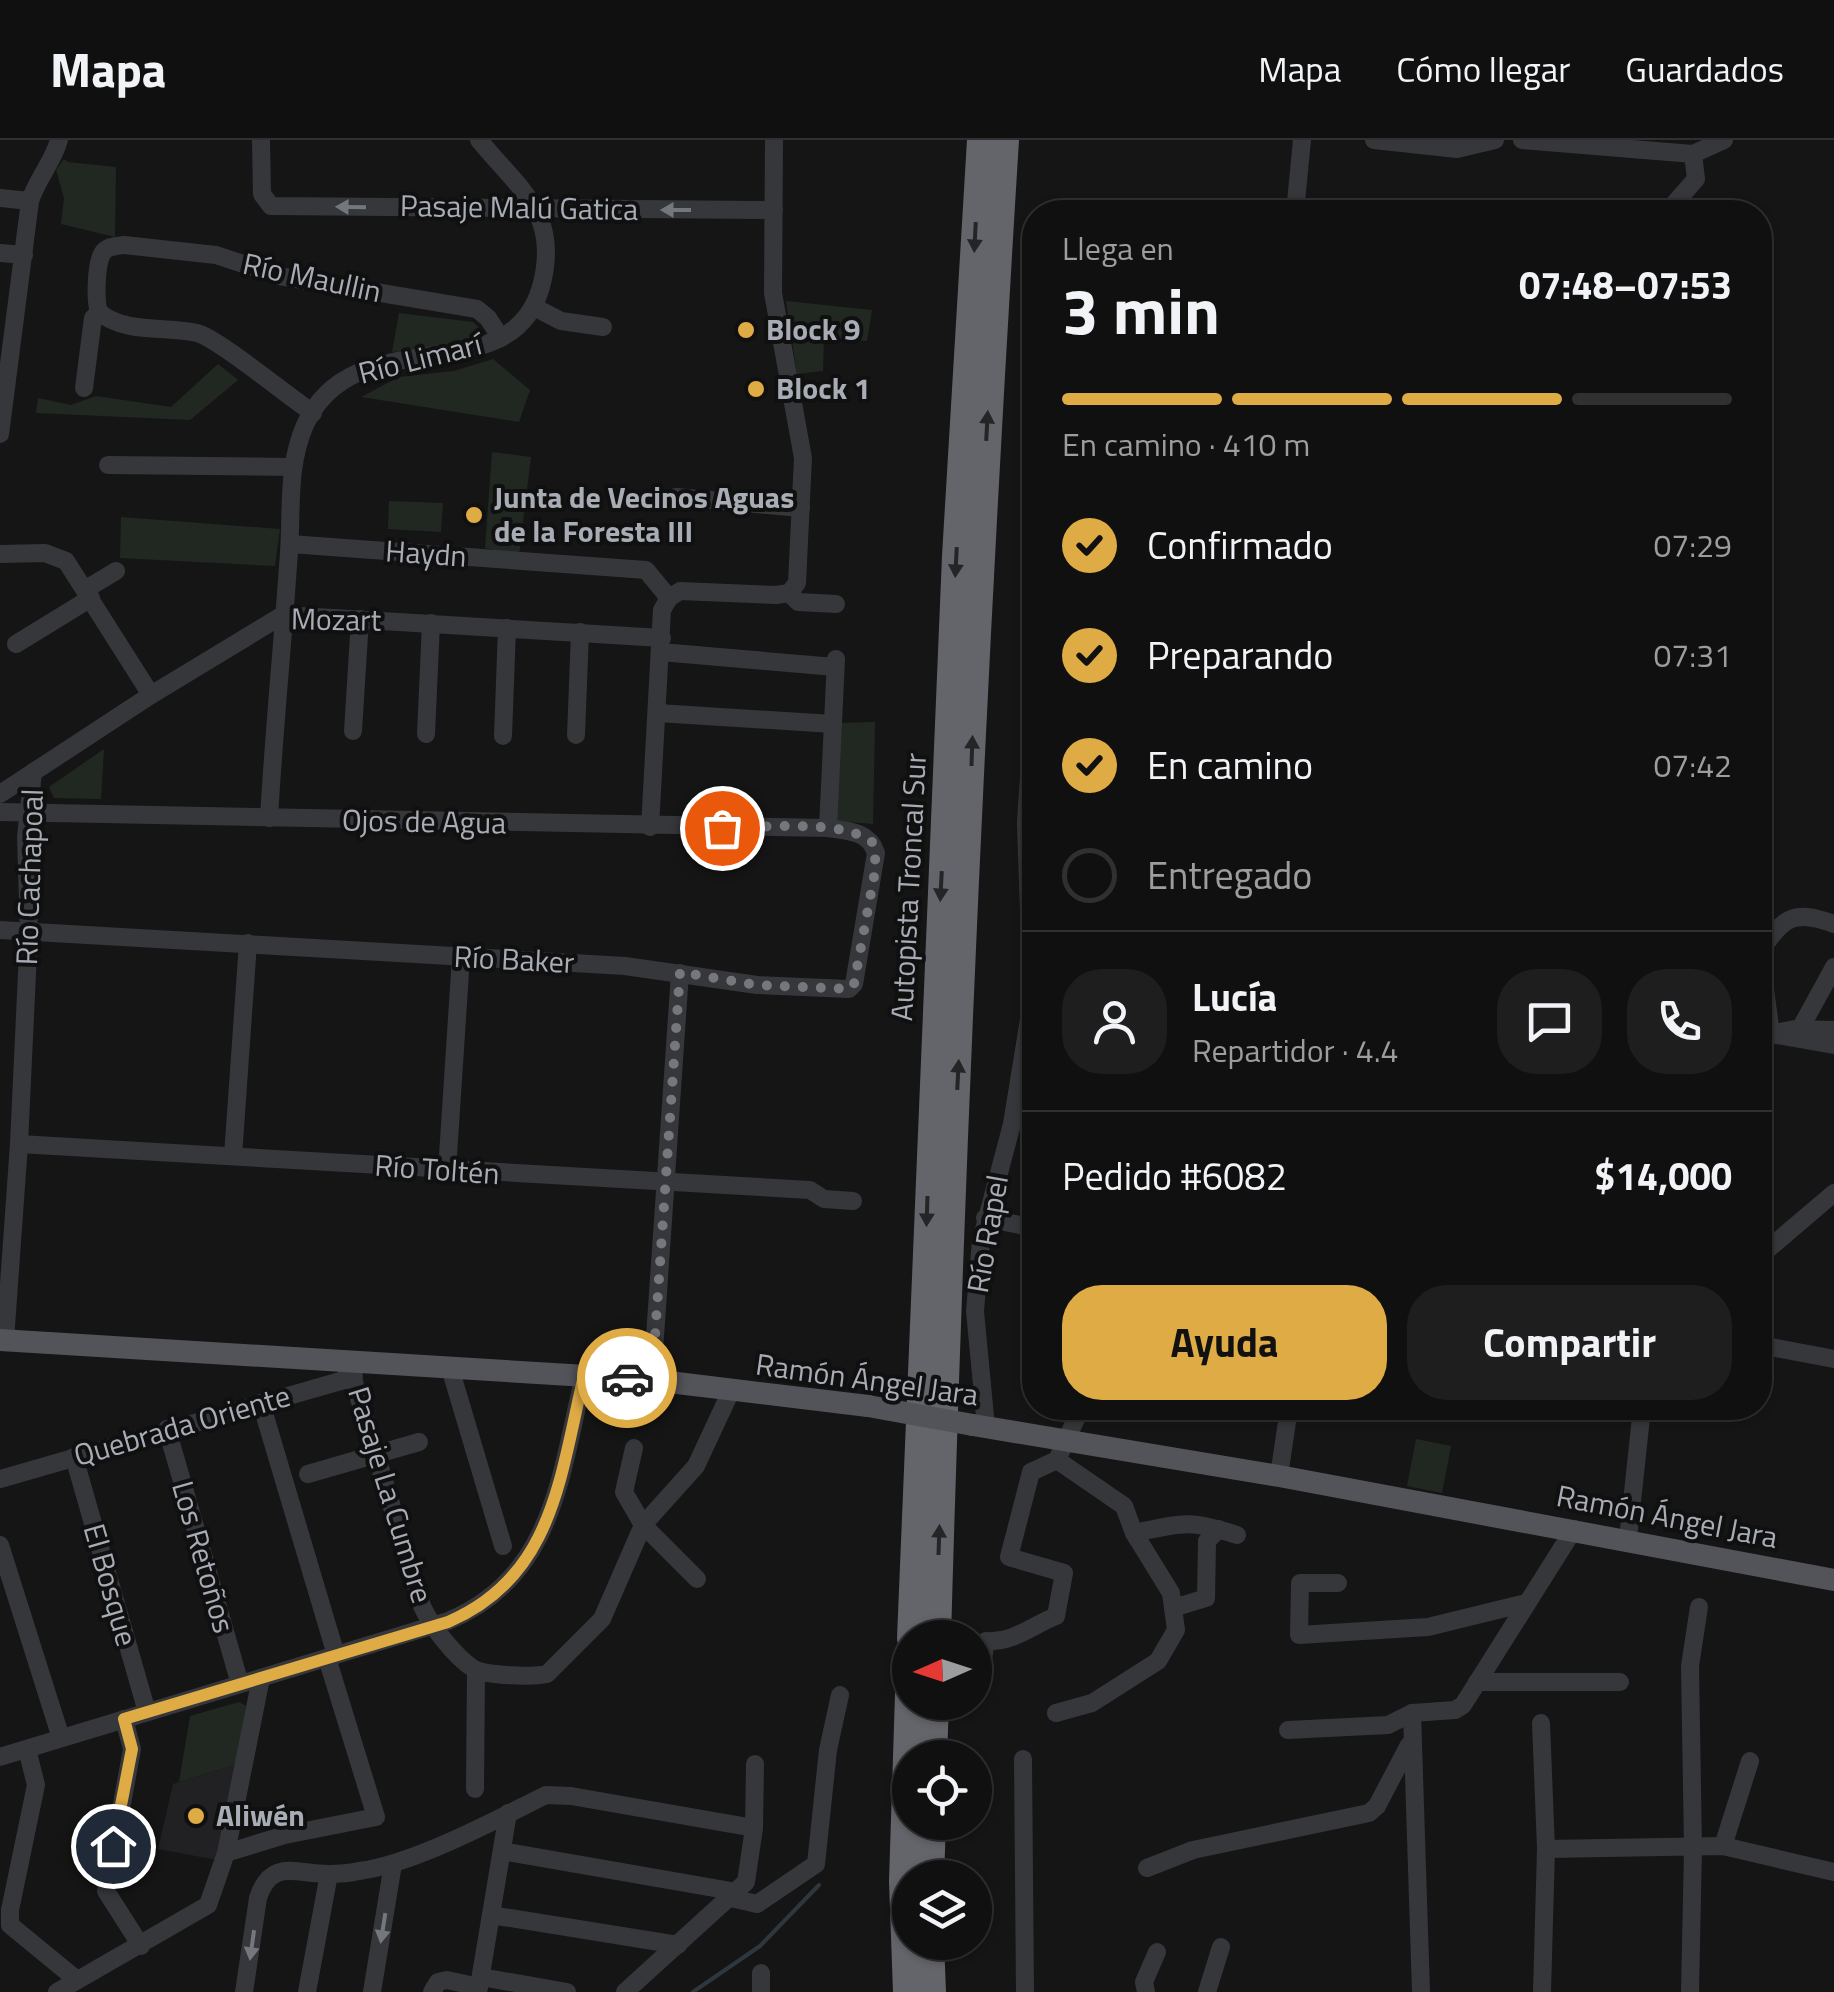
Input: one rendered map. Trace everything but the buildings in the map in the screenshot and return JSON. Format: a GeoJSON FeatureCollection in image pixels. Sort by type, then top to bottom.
{"type":"FeatureCollection","features":[{"type":"Feature","properties":{"kind":"highway","name":"Autopista Troncal Sur"},"geometry":{"type":"LineString","coordinates":[[912,1620],[955,575],[981,140]]}},
{"type":"Feature","properties":{"kind":"highway","name":"Autopista Troncal Sur"},"geometry":{"type":"LineString","coordinates":[[938,1620],[981,534],[1005,140]]}},
{"type":"Feature","properties":{"kind":"highway"},"geometry":{"type":"LineString","coordinates":[[907,1992],[904,1848],[908,1720]]}},
{"type":"Feature","properties":{"kind":"highway"},"geometry":{"type":"LineString","coordinates":[[931,1960],[932,1992]]}},
{"type":"Feature","properties":{"kind":"main road","name":"Ramón Ángel Jara"},"geometry":{"type":"LineString","coordinates":[[2,1340],[652,1380],[868,1406],[979,1426],[1062,1450],[1280,1476],[1834,1580]]}},
{"type":"Feature","properties":{"kind":"street"},"geometry":{"type":"LineString","coordinates":[[42,140],[48,164]]}},
{"type":"Feature","properties":{"kind":"street"},"geometry":{"type":"LineString","coordinates":[[1,421],[9,307],[24,255],[30,202],[59,140]]}},
{"type":"Feature","properties":{"kind":"street","name":"Pasaje Malú Gatica"},"geometry":{"type":"LineString","coordinates":[[261,140],[265,201],[271,206],[774,210]]}},
{"type":"Feature","properties":{"kind":"street"},"geometry":{"type":"LineString","coordinates":[[479,140],[536,209],[547,232],[547,264],[536,308],[562,321],[603,327]]}},
{"type":"Feature","properties":{"kind":"street"},"geometry":{"type":"LineString","coordinates":[[650,827],[662,610],[680,591],[776,595],[789,593],[797,584],[803,458],[773,293],[774,140]]}},
{"type":"Feature","properties":{"kind":"street"},"geometry":{"type":"LineString","coordinates":[[1296,200],[1302,140]]}},
{"type":"Feature","properties":{"kind":"street"},"geometry":{"type":"LineString","coordinates":[[1374,140],[1457,148],[1495,140]]}},
{"type":"Feature","properties":{"kind":"street"},"geometry":{"type":"LineString","coordinates":[[1522,140],[1693,154],[1724,140]]}},
{"type":"Feature","properties":{"kind":"street"},"geometry":{"type":"LineString","coordinates":[[1678,200],[1696,179],[1693,154]]}},
{"type":"Feature","properties":{"kind":"street"},"geometry":{"type":"LineString","coordinates":[[0,198],[30,202]]}},
{"type":"Feature","properties":{"kind":"street","name":"Río Maullin"},"geometry":{"type":"LineString","coordinates":[[100,312],[95,302],[102,254],[110,246],[124,245],[216,255],[278,276],[477,309],[488,318],[500,338]]}},
{"type":"Feature","properties":{"kind":"street"},"geometry":{"type":"LineString","coordinates":[[0,253],[24,255]]}},
{"type":"Feature","properties":{"kind":"street","name":"Río Limarí"},"geometry":{"type":"LineString","coordinates":[[269,818],[290,544],[292,467],[306,423],[338,380],[368,366],[470,350],[500,338],[536,308]]}},
{"type":"Feature","properties":{"kind":"street"},"geometry":{"type":"LineString","coordinates":[[84,388],[93,318],[100,312],[121,324],[202,334],[313,414]]}},
{"type":"Feature","properties":{"kind":"street"},"geometry":{"type":"LineString","coordinates":[[108,465],[292,467]]}},
{"type":"Feature","properties":{"kind":"street"},"geometry":{"type":"LineString","coordinates":[[676,497],[802,508]]}},
{"type":"Feature","properties":{"kind":"street","name":"Haydn"},"geometry":{"type":"LineString","coordinates":[[290,544],[646,570],[670,598]]}},
{"type":"Feature","properties":{"kind":"street"},"geometry":{"type":"LineString","coordinates":[[0,554],[56,556],[66,561],[151,695]]}},
{"type":"Feature","properties":{"kind":"street"},"geometry":{"type":"LineString","coordinates":[[16,644],[116,572]]}},
{"type":"Feature","properties":{"kind":"street"},"geometry":{"type":"LineString","coordinates":[[789,593],[798,602],[836,604]]}},
{"type":"Feature","properties":{"kind":"street","name":"Mozart"},"geometry":{"type":"LineString","coordinates":[[0,794],[283,615],[580,632],[661,645],[836,662],[833,724]]}},
{"type":"Feature","properties":{"kind":"street"},"geometry":{"type":"LineString","coordinates":[[353,731],[360,619]]}},
{"type":"Feature","properties":{"kind":"street"},"geometry":{"type":"LineString","coordinates":[[426,734],[431,623]]}},
{"type":"Feature","properties":{"kind":"street"},"geometry":{"type":"LineString","coordinates":[[503,736],[508,628]]}},
{"type":"Feature","properties":{"kind":"street"},"geometry":{"type":"LineString","coordinates":[[576,736],[580,632]]}},
{"type":"Feature","properties":{"kind":"street"},"geometry":{"type":"LineString","coordinates":[[658,713],[833,724],[828,828]]}},
{"type":"Feature","properties":{"kind":"street","name":"Río Cachapoal"},"geometry":{"type":"LineString","coordinates":[[2,1340],[29,931],[26,837],[34,772]]}},
{"type":"Feature","properties":{"kind":"street","name":"Ojos de Agua"},"geometry":{"type":"LineString","coordinates":[[0,812],[848,831]]}},
{"type":"Feature","properties":{"kind":"street","name":"Río Baker"},"geometry":{"type":"LineString","coordinates":[[0,930],[625,966],[756,985],[849,989],[854,984],[876,853],[873,843],[864,835],[848,831]]}},
{"type":"Feature","properties":{"kind":"street"},"geometry":{"type":"LineString","coordinates":[[1772,936],[1782,922],[1796,916],[1812,916],[1832,925]]}},
{"type":"Feature","properties":{"kind":"street"},"geometry":{"type":"LineString","coordinates":[[234,1156],[248,942]]}},
{"type":"Feature","properties":{"kind":"street"},"geometry":{"type":"LineString","coordinates":[[448,1171],[461,957]]}},
{"type":"Feature","properties":{"kind":"street"},"geometry":{"type":"LineString","coordinates":[[1800,1029],[1834,967]]}},
{"type":"Feature","properties":{"kind":"street"},"geometry":{"type":"LineString","coordinates":[[652,1380],[680,972]]}},
{"type":"Feature","properties":{"kind":"street"},"geometry":{"type":"LineString","coordinates":[[1772,1036],[1800,1029],[1834,1030]]}},
{"type":"Feature","properties":{"kind":"street"},"geometry":{"type":"LineString","coordinates":[[1772,1038],[1834,1044]]}},
{"type":"Feature","properties":{"kind":"street","name":"Río Rapel"},"geometry":{"type":"LineString","coordinates":[[979,1426],[975,1311],[985,1218],[1012,1124],[1022,1062]]}},
{"type":"Feature","properties":{"kind":"street","name":"Río Toltén"},"geometry":{"type":"LineString","coordinates":[[12,1156],[234,1156],[810,1190],[824,1198],[853,1201]]}},
{"type":"Feature","properties":{"kind":"street"},"geometry":{"type":"LineString","coordinates":[[1772,1246],[1834,1193]]}},
{"type":"Feature","properties":{"kind":"street"},"geometry":{"type":"LineString","coordinates":[[985,1218],[1022,1225]]}},
{"type":"Feature","properties":{"kind":"street"},"geometry":{"type":"LineString","coordinates":[[1772,1347],[1834,1360]]}},
{"type":"Feature","properties":{"kind":"street","name":"Quebrada Oriente"},"geometry":{"type":"LineString","coordinates":[[0,1479],[344,1380],[353,1362]]}},
{"type":"Feature","properties":{"kind":"street","name":"Pasaje La Cumbre"},"geometry":{"type":"LineString","coordinates":[[353,1362],[354,1382],[422,1606],[432,1626]]}},
{"type":"Feature","properties":{"kind":"street"},"geometry":{"type":"LineString","coordinates":[[450,1368],[504,1546]]}},
{"type":"Feature","properties":{"kind":"street"},"geometry":{"type":"LineString","coordinates":[[0,1757],[432,1626],[463,1615],[491,1598],[514,1577],[533,1551],[552,1506],[584,1376]]}},
{"type":"Feature","properties":{"kind":"street"},"geometry":{"type":"LineString","coordinates":[[432,1626],[476,1670],[536,1677],[548,1674],[602,1619],[644,1525],[696,1466],[731,1391]]}},
{"type":"Feature","properties":{"kind":"street"},"geometry":{"type":"LineString","coordinates":[[226,1853],[285,1835],[376,1817],[261,1402]]}},
{"type":"Feature","properties":{"kind":"street"},"geometry":{"type":"LineString","coordinates":[[992,1642],[1007,1642],[1032,1625],[1056,1616],[1064,1572],[1009,1557],[1031,1472],[1062,1450],[1076,1420]]}},
{"type":"Feature","properties":{"kind":"street"},"geometry":{"type":"LineString","coordinates":[[1280,1476],[1287,1420]]}},
{"type":"Feature","properties":{"kind":"street"},"geometry":{"type":"LineString","coordinates":[[1628,1539],[1641,1420]]}},
{"type":"Feature","properties":{"kind":"street","name":"Los Retoños"},"geometry":{"type":"LineString","coordinates":[[167,1429],[240,1684]]}},
{"type":"Feature","properties":{"kind":"street"},"geometry":{"type":"LineString","coordinates":[[308,1474],[419,1442]]}},
{"type":"Feature","properties":{"kind":"street"},"geometry":{"type":"LineString","coordinates":[[634,1448],[624,1492],[644,1525],[696,1579]]}},
{"type":"Feature","properties":{"kind":"street"},"geometry":{"type":"LineString","coordinates":[[1056,1714],[1092,1703],[1158,1661],[1176,1630],[1171,1593],[1134,1533],[1124,1506],[1062,1450]]}},
{"type":"Feature","properties":{"kind":"street","name":"El Bosque"},"geometry":{"type":"LineString","coordinates":[[74,1457],[147,1712]]}},
{"type":"Feature","properties":{"kind":"street"},"geometry":{"type":"LineString","coordinates":[[1134,1533],[1178,1522],[1228,1532],[1207,1541],[1206,1598],[1173,1608]]}},
{"type":"Feature","properties":{"kind":"street"},"geometry":{"type":"LineString","coordinates":[[1288,1730],[1388,1724],[1412,1713],[1455,1710],[1464,1704],[1574,1530]]}},
{"type":"Feature","properties":{"kind":"street"},"geometry":{"type":"LineString","coordinates":[[0,1545],[61,1738]]}},
{"type":"Feature","properties":{"kind":"street"},"geometry":{"type":"LineString","coordinates":[[1338,1583],[1300,1583],[1299,1635],[1428,1627],[1526,1603]]}},
{"type":"Feature","properties":{"kind":"street"},"geometry":{"type":"LineString","coordinates":[[1690,1992],[1690,1666],[1700,1607]]}},
{"type":"Feature","properties":{"kind":"street"},"geometry":{"type":"LineString","coordinates":[[475,1789],[476,1670]]}},
{"type":"Feature","properties":{"kind":"street"},"geometry":{"type":"LineString","coordinates":[[56,1992],[208,1905],[226,1853],[261,1678]]}},
{"type":"Feature","properties":{"kind":"street"},"geometry":{"type":"LineString","coordinates":[[1477,1682],[1620,1682]]}},
{"type":"Feature","properties":{"kind":"street"},"geometry":{"type":"LineString","coordinates":[[502,1851],[734,1895],[757,1904],[816,1864],[828,1750],[840,1695]]}},
{"type":"Feature","properties":{"kind":"street"},"geometry":{"type":"LineString","coordinates":[[1412,1713],[1421,1992]]}},
{"type":"Feature","properties":{"kind":"street"},"geometry":{"type":"LineString","coordinates":[[124,1719],[132,1749],[106,1891],[140,1946]]}},
{"type":"Feature","properties":{"kind":"street"},"geometry":{"type":"LineString","coordinates":[[1541,1723],[1546,1849],[1542,1992]]}},
{"type":"Feature","properties":{"kind":"street"},"geometry":{"type":"LineString","coordinates":[[1147,1868],[1193,1850],[1369,1813],[1378,1806],[1411,1742]]}},
{"type":"Feature","properties":{"kind":"street"},"geometry":{"type":"LineString","coordinates":[[27,1748],[36,1786],[10,1925],[77,1980]]}},
{"type":"Feature","properties":{"kind":"street"},"geometry":{"type":"LineString","coordinates":[[1023,1759],[1025,1992]]}},
{"type":"Feature","properties":{"kind":"street"},"geometry":{"type":"LineString","coordinates":[[1723,1846],[1750,1761]]}},
{"type":"Feature","properties":{"kind":"street"},"geometry":{"type":"LineString","coordinates":[[625,1992],[746,1882],[754,1828],[755,1764]]}},
{"type":"Feature","properties":{"kind":"street"},"geometry":{"type":"LineString","coordinates":[[244,1992],[258,1898],[263,1884],[278,1872],[329,1874],[394,1864],[546,1795],[559,1794],[754,1828]]}},
{"type":"Feature","properties":{"kind":"street"},"geometry":{"type":"LineString","coordinates":[[480,1985],[508,1814]]}},
{"type":"Feature","properties":{"kind":"street"},"geometry":{"type":"LineString","coordinates":[[1546,1849],[1723,1846],[1834,1872]]}},
{"type":"Feature","properties":{"kind":"street"},"geometry":{"type":"LineString","coordinates":[[372,1992],[394,1864]]}},
{"type":"Feature","properties":{"kind":"street"},"geometry":{"type":"LineString","coordinates":[[307,1992],[329,1874]]}},
{"type":"Feature","properties":{"kind":"street"},"geometry":{"type":"LineString","coordinates":[[491,1914],[678,1945]]}},
{"type":"Feature","properties":{"kind":"street"},"geometry":{"type":"LineString","coordinates":[[1207,1992],[1221,1947]]}},
{"type":"Feature","properties":{"kind":"street"},"geometry":{"type":"LineString","coordinates":[[1146,1992],[1144,1982],[1157,1952]]}},
{"type":"Feature","properties":{"kind":"street"},"geometry":{"type":"LineString","coordinates":[[432,1992],[438,1982],[447,1980],[566,1992]]}},
{"type":"Feature","properties":{"kind":"shaded area"},"geometry":{"type":"Polygon","coordinates":[[[64,159],[116,167],[115,237],[61,224],[64,198],[56,170],[64,159]]]}},
{"type":"Feature","properties":{"kind":"shaded area"},"geometry":{"type":"Polygon","coordinates":[[[786,301],[872,310],[867,341],[824,338],[823,371],[797,374],[786,301]]]}},
{"type":"Feature","properties":{"kind":"shaded area"},"geometry":{"type":"Polygon","coordinates":[[[399,313],[473,322],[484,333],[460,345],[392,352],[399,313]]]}},
{"type":"Feature","properties":{"kind":"shaded area"},"geometry":{"type":"Polygon","coordinates":[[[493,359],[530,390],[519,422],[361,397],[399,377],[454,371],[493,359]]]}},
{"type":"Feature","properties":{"kind":"shaded area"},"geometry":{"type":"Polygon","coordinates":[[[218,364],[238,380],[190,420],[36,413],[38,398],[71,405],[96,396],[171,407],[218,364]]]}},
{"type":"Feature","properties":{"kind":"shaded area"},"geometry":{"type":"Polygon","coordinates":[[[492,452],[531,457],[519,555],[485,548],[492,452]]]}},
{"type":"Feature","properties":{"kind":"shaded area"},"geometry":{"type":"Polygon","coordinates":[[[389,501],[443,503],[441,532],[388,529],[389,501]]]}},
{"type":"Feature","properties":{"kind":"shaded area"},"geometry":{"type":"Polygon","coordinates":[[[121,517],[280,529],[275,566],[120,558],[121,517]]]}},
{"type":"Feature","properties":{"kind":"shaded area"},"geometry":{"type":"Polygon","coordinates":[[[875,722],[873,824],[836,821],[839,723],[875,722]]]}},
{"type":"Feature","properties":{"kind":"shaded area"},"geometry":{"type":"Polygon","coordinates":[[[104,749],[101,799],[54,798],[49,787],[104,749]]]}},
{"type":"Feature","properties":{"kind":"shaded area"},"geometry":{"type":"Polygon","coordinates":[[[1416,1439],[1451,1446],[1442,1493],[1407,1486],[1416,1439]]]}},
{"type":"Feature","properties":{"kind":"shaded area"},"geometry":{"type":"Polygon","coordinates":[[[239,1702],[246,1706],[237,1764],[179,1782],[190,1716],[239,1702]]]}},
{"type":"Feature","properties":{"kind":"shaded area","name":"Aliwén"},"geometry":{"type":"Polygon","coordinates":[[[237,1764],[217,1860],[158,1849],[173,1784],[237,1764]]]}},
{"type":"Feature","properties":{"kind":"waterway"},"geometry":{"type":"LineString","coordinates":[[693,1992],[760,1946],[819,1885]]}},
{"type":"Feature","properties":{"kind":"way so far"},"geometry":{"type":"LineString","coordinates":[[627,1378],[652,1380],[680,972],[756,985],[849,989],[854,984],[876,866],[873,843],[864,835],[848,831],[722,828]]}},
{"type":"Feature","properties":{"kind":"place","name":"Block 9"},"geometry":{"type":"Point","coordinates":[746,330]}},
{"type":"Feature","properties":{"kind":"place","name":"Block 1"},"geometry":{"type":"Point","coordinates":[756,389]}},
{"type":"Feature","properties":{"kind":"place","name":"Junta de Vecinos Aguas de la Foresta III"},"geometry":{"type":"Point","coordinates":[474,515]}},
{"type":"Feature","properties":{"kind":"place","name":"Aliwén"},"geometry":{"type":"Point","coordinates":[196,1816]}},
{"type":"Feature","properties":{"kind":"route"},"geometry":{"type":"LineString","coordinates":[[113,1846],[132,1749],[124,1719],[448,1622],[478,1607],[514,1577],[547,1522],[584,1376],[627,1378]]}}]}
